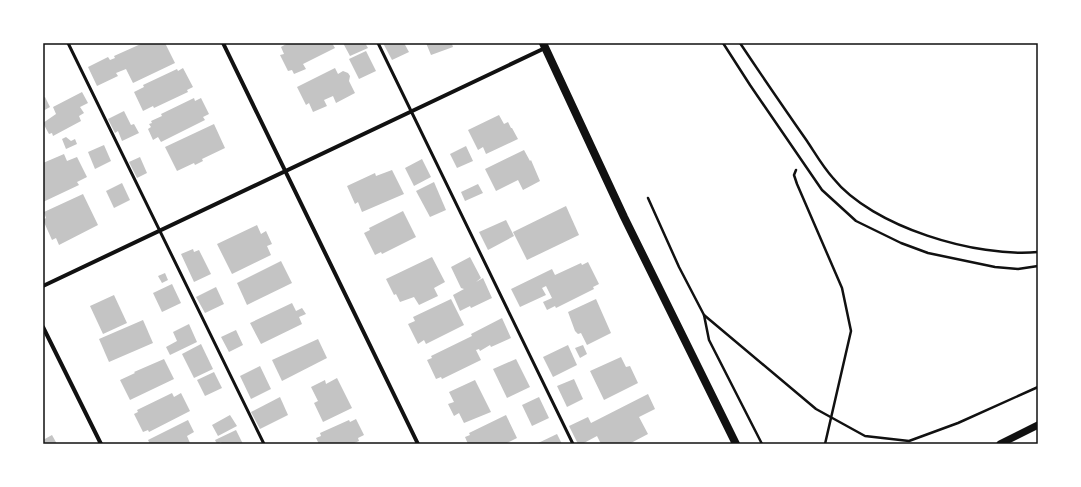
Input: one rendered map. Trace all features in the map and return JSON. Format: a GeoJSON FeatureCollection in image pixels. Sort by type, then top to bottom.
{"type":"FeatureCollection","features":[{"type":"Feature","properties":{"kind":"main road"},"geometry":{"type":"LineString","coordinates":[[544,46],[624,217],[736,444]]}},
{"type":"Feature","properties":{"kind":"street"},"geometry":{"type":"LineString","coordinates":[[223,43],[418,444]]}},
{"type":"Feature","properties":{"kind":"street"},"geometry":{"type":"LineString","coordinates":[[43,286],[286,172],[544,46]]}},
{"type":"Feature","properties":{"kind":"street"},"geometry":{"type":"LineString","coordinates":[[43,327],[101,444]]}},
{"type":"Feature","properties":{"kind":"street"},"geometry":{"type":"LineString","coordinates":[[1000,444],[1038,426]]}},
{"type":"Feature","properties":{"kind":"lane"},"geometry":{"type":"LineString","coordinates":[[68,43],[159,232],[264,444]]}},
{"type":"Feature","properties":{"kind":"lane"},"geometry":{"type":"LineString","coordinates":[[378,43],[573,444]]}},
{"type":"Feature","properties":{"kind":"path"},"geometry":{"type":"LineString","coordinates":[[723,43],[822,190],[856,221],[901,243],[928,253],[995,267],[1018,269],[1038,266]]}},
{"type":"Feature","properties":{"kind":"path"},"geometry":{"type":"LineString","coordinates":[[740,43],[833,179],[870,210],[887,220],[932,238],[951,243],[1010,252],[1038,252]]}},
{"type":"Feature","properties":{"kind":"path"},"geometry":{"type":"LineString","coordinates":[[796,170],[794,175],[797,184],[842,288],[851,332],[825,444]]}},
{"type":"Feature","properties":{"kind":"path"},"geometry":{"type":"LineString","coordinates":[[648,198],[679,267],[704,315],[709,340],[762,444]]}},
{"type":"Feature","properties":{"kind":"path"},"geometry":{"type":"LineString","coordinates":[[704,315],[784,384],[816,409],[864,436],[908,443],[958,423],[1038,387]]}},
{"type":"Feature","properties":{"kind":"building"},"geometry":{"type":"Polygon","coordinates":[[[143,43],[165,43],[175,63],[133,83],[126,69],[116,73],[118,76],[97,86],[88,67],[108,57],[110,60],[115,58],[114,56],[143,43]]]}},
{"type":"Feature","properties":{"kind":"building"},"geometry":{"type":"Polygon","coordinates":[[[288,43],[332,43],[335,48],[303,64],[306,69],[294,74],[292,70],[288,71],[280,55],[284,54],[281,47],[288,43]]]}},
{"type":"Feature","properties":{"kind":"building"},"geometry":{"type":"Polygon","coordinates":[[[343,43],[365,43],[368,48],[350,56],[343,43]]]}},
{"type":"Feature","properties":{"kind":"building"},"geometry":{"type":"Polygon","coordinates":[[[383,43],[404,43],[409,52],[392,60],[383,43]]]}},
{"type":"Feature","properties":{"kind":"building"},"geometry":{"type":"Polygon","coordinates":[[[426,43],[454,43],[452,44],[453,47],[431,55],[426,43]]]}},
{"type":"Feature","properties":{"kind":"building"},"geometry":{"type":"Polygon","coordinates":[[[366,51],[376,71],[359,79],[349,59],[366,51]]]}},
{"type":"Feature","properties":{"kind":"building"},"geometry":{"type":"Polygon","coordinates":[[[183,68],[193,87],[187,90],[188,92],[154,108],[153,106],[143,111],[134,92],[144,87],[143,85],[177,69],[178,71],[183,68]]]}},
{"type":"Feature","properties":{"kind":"building"},"geometry":{"type":"Polygon","coordinates":[[[335,68],[338,74],[343,71],[348,73],[350,76],[349,81],[355,93],[336,103],[333,96],[324,100],[327,106],[313,112],[309,103],[306,105],[297,87],[335,68]]]}},
{"type":"Feature","properties":{"kind":"building"},"geometry":{"type":"Polygon","coordinates":[[[82,92],[88,103],[80,107],[84,113],[79,116],[81,121],[53,136],[52,133],[49,134],[43,123],[56,114],[53,107],[82,92]]]}},
{"type":"Feature","properties":{"kind":"building"},"geometry":{"type":"Polygon","coordinates":[[[45,97],[50,107],[43,111],[43,98],[45,97]]]}},
{"type":"Feature","properties":{"kind":"building"},"geometry":{"type":"Polygon","coordinates":[[[194,98],[195,101],[201,98],[209,114],[203,117],[205,120],[161,142],[158,137],[153,140],[148,129],[151,127],[149,124],[152,123],[151,121],[162,116],[161,114],[194,98]]]}},
{"type":"Feature","properties":{"kind":"building"},"geometry":{"type":"Polygon","coordinates":[[[124,111],[131,125],[134,124],[139,133],[122,141],[118,131],[115,133],[108,119],[124,111]]]}},
{"type":"Feature","properties":{"kind":"building"},"geometry":{"type":"Polygon","coordinates":[[[499,115],[504,124],[508,122],[518,139],[486,154],[483,147],[478,150],[468,130],[499,115]]]}},
{"type":"Feature","properties":{"kind":"building"},"geometry":{"type":"Polygon","coordinates":[[[214,124],[225,148],[202,159],[203,161],[195,165],[194,163],[177,171],[165,147],[214,124]]]}},
{"type":"Feature","properties":{"kind":"building"},"geometry":{"type":"Polygon","coordinates":[[[66,137],[71,141],[75,139],[77,144],[66,149],[62,139],[66,137]]]}},
{"type":"Feature","properties":{"kind":"building"},"geometry":{"type":"Polygon","coordinates":[[[104,145],[111,161],[95,169],[88,152],[104,145]]]}},
{"type":"Feature","properties":{"kind":"building"},"geometry":{"type":"Polygon","coordinates":[[[466,146],[473,161],[457,168],[450,154],[466,146]]]}},
{"type":"Feature","properties":{"kind":"building"},"geometry":{"type":"Polygon","coordinates":[[[524,150],[530,161],[531,160],[540,181],[523,190],[518,180],[496,191],[485,169],[524,150]]]}},
{"type":"Feature","properties":{"kind":"building"},"geometry":{"type":"Polygon","coordinates":[[[64,154],[67,161],[77,157],[87,177],[77,182],[79,185],[43,202],[43,163],[64,154]]]}},
{"type":"Feature","properties":{"kind":"building"},"geometry":{"type":"Polygon","coordinates":[[[140,157],[147,173],[137,178],[129,162],[140,157]]]}},
{"type":"Feature","properties":{"kind":"building"},"geometry":{"type":"Polygon","coordinates":[[[422,159],[431,177],[414,186],[405,168],[422,159]]]}},
{"type":"Feature","properties":{"kind":"building"},"geometry":{"type":"Polygon","coordinates":[[[392,170],[404,194],[362,212],[358,202],[355,204],[347,186],[375,173],[376,176],[392,170]]]}},
{"type":"Feature","properties":{"kind":"building"},"geometry":{"type":"Polygon","coordinates":[[[434,182],[446,210],[430,217],[416,191],[434,182]]]}},
{"type":"Feature","properties":{"kind":"building"},"geometry":{"type":"Polygon","coordinates":[[[122,183],[130,200],[114,208],[106,191],[122,183]]]}},
{"type":"Feature","properties":{"kind":"building"},"geometry":{"type":"Polygon","coordinates":[[[478,184],[483,193],[465,201],[461,192],[478,184]]]}},
{"type":"Feature","properties":{"kind":"building"},"geometry":{"type":"Polygon","coordinates":[[[83,194],[98,225],[59,245],[56,238],[52,240],[43,220],[46,218],[44,212],[83,194]]]}},
{"type":"Feature","properties":{"kind":"building"},"geometry":{"type":"Polygon","coordinates":[[[566,206],[579,235],[527,260],[513,232],[566,206]]]}},
{"type":"Feature","properties":{"kind":"building"},"geometry":{"type":"Polygon","coordinates":[[[403,211],[416,237],[382,254],[381,252],[375,255],[364,233],[370,230],[369,228],[403,211]]]}},
{"type":"Feature","properties":{"kind":"building"},"geometry":{"type":"Polygon","coordinates":[[[506,220],[514,236],[488,250],[479,232],[506,220]]]}},
{"type":"Feature","properties":{"kind":"building"},"geometry":{"type":"Polygon","coordinates":[[[257,225],[261,234],[266,231],[272,244],[267,246],[271,255],[232,274],[217,244],[257,225]]]}},
{"type":"Feature","properties":{"kind":"building"},"geometry":{"type":"Polygon","coordinates":[[[193,249],[194,252],[199,250],[211,274],[194,282],[181,254],[193,249]]]}},
{"type":"Feature","properties":{"kind":"building"},"geometry":{"type":"Polygon","coordinates":[[[432,257],[445,282],[434,288],[438,296],[419,305],[414,297],[400,302],[396,294],[394,295],[386,279],[432,257]]]}},
{"type":"Feature","properties":{"kind":"building"},"geometry":{"type":"Polygon","coordinates":[[[470,257],[481,278],[476,282],[483,278],[492,298],[471,308],[470,306],[460,311],[453,295],[464,289],[461,288],[451,267],[470,257]]]}},
{"type":"Feature","properties":{"kind":"building"},"geometry":{"type":"Polygon","coordinates":[[[281,261],[292,283],[247,305],[237,283],[281,261]]]}},
{"type":"Feature","properties":{"kind":"building"},"geometry":{"type":"Polygon","coordinates":[[[588,262],[599,284],[593,287],[594,289],[556,308],[555,306],[547,310],[543,302],[552,298],[546,286],[542,288],[546,295],[520,307],[511,289],[552,269],[555,275],[581,263],[582,265],[588,262]]]}},
{"type":"Feature","properties":{"kind":"building"},"geometry":{"type":"Polygon","coordinates":[[[165,273],[168,280],[162,283],[158,276],[165,273]]]}},
{"type":"Feature","properties":{"kind":"building"},"geometry":{"type":"Polygon","coordinates":[[[172,284],[181,303],[162,312],[153,293],[172,284]]]}},
{"type":"Feature","properties":{"kind":"building"},"geometry":{"type":"Polygon","coordinates":[[[216,287],[224,304],[205,313],[196,297],[216,287]]]}},
{"type":"Feature","properties":{"kind":"building"},"geometry":{"type":"Polygon","coordinates":[[[114,295],[127,323],[103,334],[90,306],[114,295]]]}},
{"type":"Feature","properties":{"kind":"building"},"geometry":{"type":"Polygon","coordinates":[[[451,299],[464,325],[426,344],[424,340],[418,344],[408,324],[415,321],[413,317],[451,299]]]}},
{"type":"Feature","properties":{"kind":"building"},"geometry":{"type":"Polygon","coordinates":[[[596,299],[611,333],[587,345],[581,333],[578,334],[575,331],[568,312],[596,299]]]}},
{"type":"Feature","properties":{"kind":"building"},"geometry":{"type":"Polygon","coordinates":[[[292,303],[296,311],[302,308],[306,314],[299,317],[302,324],[261,344],[250,323],[292,303]]]}},
{"type":"Feature","properties":{"kind":"building"},"geometry":{"type":"Polygon","coordinates":[[[502,318],[511,338],[491,347],[490,345],[480,351],[479,349],[476,350],[481,360],[442,379],[441,377],[436,379],[427,360],[432,358],[431,356],[472,336],[471,334],[502,318]]]}},
{"type":"Feature","properties":{"kind":"building"},"geometry":{"type":"Polygon","coordinates":[[[143,320],[153,343],[109,362],[99,339],[143,320]]]}},
{"type":"Feature","properties":{"kind":"building"},"geometry":{"type":"Polygon","coordinates":[[[189,324],[197,342],[170,355],[166,347],[177,341],[173,332],[189,324]]]}},
{"type":"Feature","properties":{"kind":"building"},"geometry":{"type":"Polygon","coordinates":[[[236,330],[243,345],[229,352],[221,337],[236,330]]]}},
{"type":"Feature","properties":{"kind":"building"},"geometry":{"type":"Polygon","coordinates":[[[318,339],[327,358],[282,381],[272,360],[318,339]]]}},
{"type":"Feature","properties":{"kind":"building"},"geometry":{"type":"Polygon","coordinates":[[[201,344],[213,369],[194,378],[182,354],[201,344]]]}},
{"type":"Feature","properties":{"kind":"building"},"geometry":{"type":"Polygon","coordinates":[[[568,345],[577,365],[553,377],[543,357],[568,345]]]}},
{"type":"Feature","properties":{"kind":"building"},"geometry":{"type":"Polygon","coordinates":[[[583,345],[587,354],[580,358],[575,348],[583,345]]]}},
{"type":"Feature","properties":{"kind":"building"},"geometry":{"type":"Polygon","coordinates":[[[621,357],[626,367],[630,366],[638,383],[604,400],[590,371],[621,357]]]}},
{"type":"Feature","properties":{"kind":"building"},"geometry":{"type":"Polygon","coordinates":[[[164,359],[174,379],[130,400],[120,380],[164,359]]]}},
{"type":"Feature","properties":{"kind":"building"},"geometry":{"type":"Polygon","coordinates":[[[516,359],[530,387],[507,398],[493,369],[516,359]]]}},
{"type":"Feature","properties":{"kind":"building"},"geometry":{"type":"Polygon","coordinates":[[[260,366],[271,389],[251,399],[240,376],[260,366]]]}},
{"type":"Feature","properties":{"kind":"building"},"geometry":{"type":"Polygon","coordinates":[[[214,372],[222,388],[205,396],[197,380],[214,372]]]}},
{"type":"Feature","properties":{"kind":"building"},"geometry":{"type":"Polygon","coordinates":[[[337,378],[352,408],[323,422],[314,403],[318,401],[311,387],[325,380],[326,384],[337,378]]]}},
{"type":"Feature","properties":{"kind":"building"},"geometry":{"type":"Polygon","coordinates":[[[574,379],[583,399],[567,407],[557,386],[574,379]]]}},
{"type":"Feature","properties":{"kind":"building"},"geometry":{"type":"Polygon","coordinates":[[[475,380],[491,412],[464,423],[459,413],[454,416],[448,404],[454,402],[449,392],[475,380]]]}},
{"type":"Feature","properties":{"kind":"building"},"geometry":{"type":"Polygon","coordinates":[[[172,393],[174,397],[181,393],[190,411],[149,432],[148,430],[143,432],[134,414],[138,412],[137,410],[172,393]]]}},
{"type":"Feature","properties":{"kind":"building"},"geometry":{"type":"Polygon","coordinates":[[[648,394],[655,409],[639,417],[648,434],[629,444],[601,444],[597,436],[582,444],[578,444],[569,426],[588,417],[591,423],[648,394]]]}},
{"type":"Feature","properties":{"kind":"building"},"geometry":{"type":"Polygon","coordinates":[[[280,397],[288,415],[260,429],[251,412],[280,397]]]}},
{"type":"Feature","properties":{"kind":"building"},"geometry":{"type":"Polygon","coordinates":[[[539,397],[549,418],[532,426],[522,405],[539,397]]]}},
{"type":"Feature","properties":{"kind":"building"},"geometry":{"type":"Polygon","coordinates":[[[230,415],[237,426],[218,436],[212,425],[230,415]]]}},
{"type":"Feature","properties":{"kind":"building"},"geometry":{"type":"Polygon","coordinates":[[[506,415],[517,438],[505,444],[468,444],[465,437],[470,435],[469,433],[506,415]]]}},
{"type":"Feature","properties":{"kind":"building"},"geometry":{"type":"Polygon","coordinates":[[[356,419],[364,435],[358,438],[359,441],[352,444],[319,444],[316,438],[321,436],[320,433],[349,420],[350,422],[356,419]]]}},
{"type":"Feature","properties":{"kind":"building"},"geometry":{"type":"Polygon","coordinates":[[[188,420],[194,432],[187,436],[190,443],[150,444],[148,440],[188,420]]]}},
{"type":"Feature","properties":{"kind":"building"},"geometry":{"type":"Polygon","coordinates":[[[236,430],[243,444],[222,444],[221,442],[217,444],[215,440],[236,430]]]}},
{"type":"Feature","properties":{"kind":"building"},"geometry":{"type":"Polygon","coordinates":[[[557,434],[562,444],[536,444],[557,434]]]}},
{"type":"Feature","properties":{"kind":"building"},"geometry":{"type":"Polygon","coordinates":[[[52,435],[57,444],[43,444],[43,440],[52,435]]]}}]}
